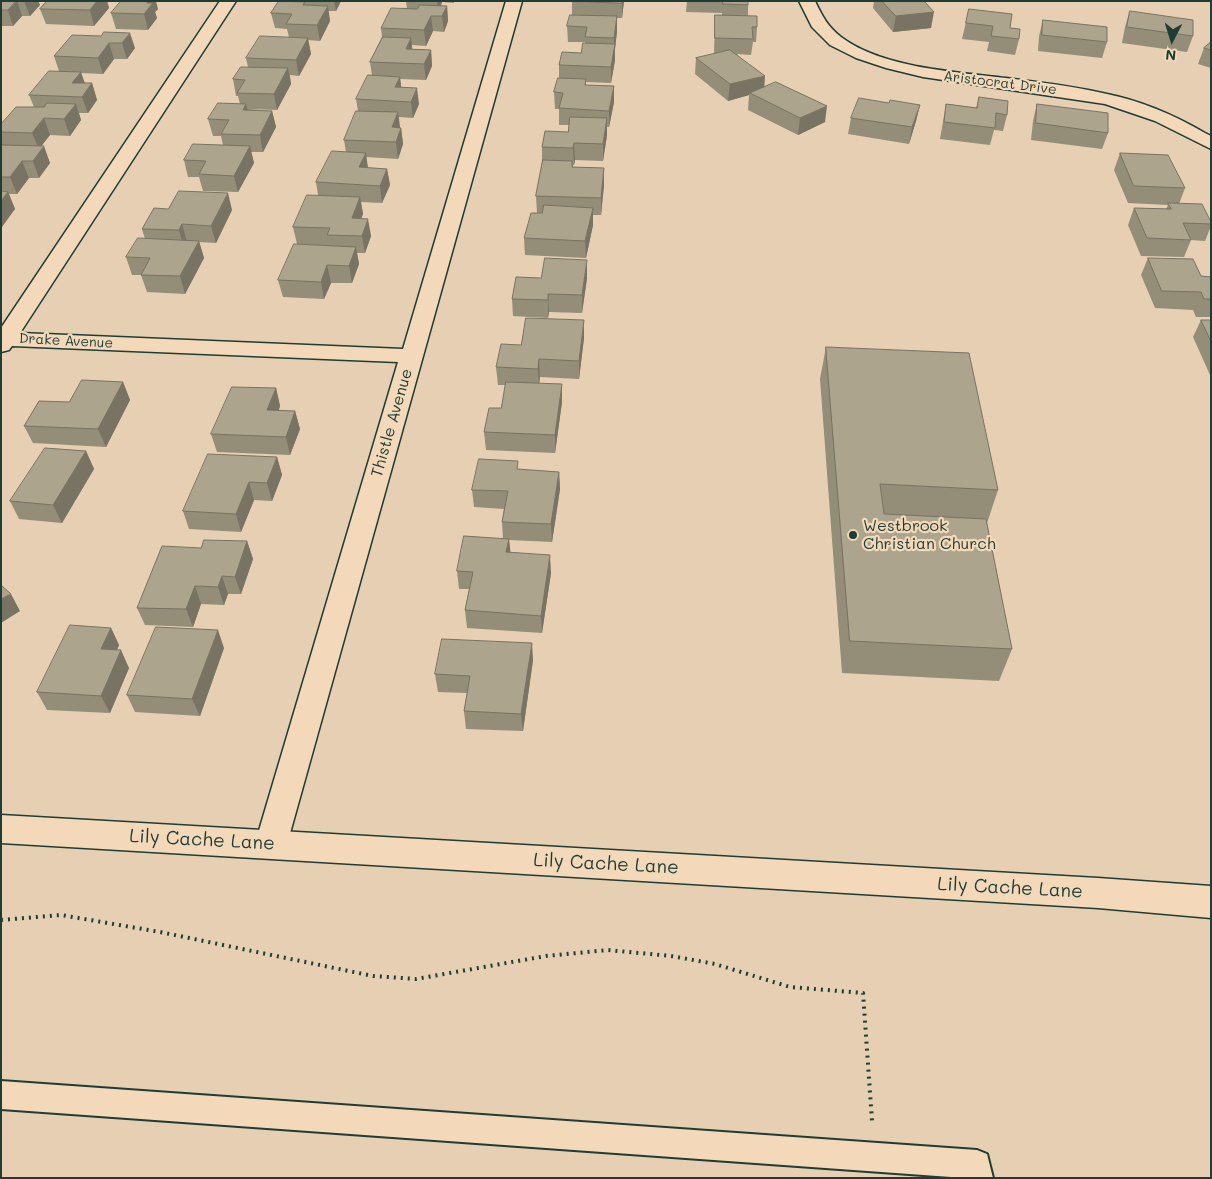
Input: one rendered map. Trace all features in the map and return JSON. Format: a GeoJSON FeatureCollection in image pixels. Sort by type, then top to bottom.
{"type":"FeatureCollection","features":[{"type":"Feature","properties":{"kind":"street","name":"Drake Avenue"},"geometry":{"type":"LineString","coordinates":[[3,342],[228,1]]}},
{"type":"Feature","properties":{"kind":"street","name":"Thistle Avenue"},"geometry":{"type":"LineString","coordinates":[[271,844],[514,1]]}},
{"type":"Feature","properties":{"kind":"street","name":"Aristocrat Drive"},"geometry":{"type":"LineString","coordinates":[[808,1],[813,18],[822,30],[862,55],[891,65],[925,73],[1063,91],[1108,99],[1165,119],[1211,144]]}},
{"type":"Feature","properties":{"kind":"street","name":"Drake Avenue"},"geometry":{"type":"LineString","coordinates":[[3,342],[411,356]]}},
{"type":"Feature","properties":{"kind":"street","name":"Lily Cache Lane"},"geometry":{"type":"LineString","coordinates":[[1,829],[1088,892],[1211,902]]}},
{"type":"Feature","properties":{"kind":"lane"},"geometry":{"type":"LineString","coordinates":[[1,1095],[977,1164],[979,1178]]}},
{"type":"Feature","properties":{"kind":"path"},"geometry":{"type":"LineString","coordinates":[[1,920],[61,915],[160,932],[373,976],[416,979],[546,956],[608,950],[671,956],[715,964],[790,988],[863,993],[872,1121]]}},
{"type":"Feature","properties":{"kind":"building"},"geometry":{"type":"Polygon","coordinates":[[[1,1],[16,1],[8,10],[1,10],[1,1]]]}},
{"type":"Feature","properties":{"kind":"building"},"geometry":{"type":"Polygon","coordinates":[[[47,1],[97,1],[90,10],[40,9],[47,1]]]}},
{"type":"Feature","properties":{"kind":"building"},"geometry":{"type":"Polygon","coordinates":[[[121,1],[148,1],[147,3],[153,3],[144,14],[111,13],[121,1]]]}},
{"type":"Feature","properties":{"kind":"building"},"geometry":{"type":"Polygon","coordinates":[[[279,1],[305,2],[303,5],[328,6],[317,25],[286,24],[292,14],[271,13],[279,1]]]}},
{"type":"Feature","properties":{"kind":"building"},"geometry":{"type":"Polygon","coordinates":[[[572,1],[622,1],[622,3],[572,1]]]}},
{"type":"Feature","properties":{"kind":"building"},"geometry":{"type":"Polygon","coordinates":[[[723,1],[748,1],[748,5],[723,4],[723,1]]]}},
{"type":"Feature","properties":{"kind":"building"},"geometry":{"type":"Polygon","coordinates":[[[882,1],[924,1],[934,12],[896,16],[882,1]]]}},
{"type":"Feature","properties":{"kind":"building"},"geometry":{"type":"Polygon","coordinates":[[[420,5],[447,6],[442,16],[431,16],[424,30],[381,28],[391,8],[417,9],[420,5]]]}},
{"type":"Feature","properties":{"kind":"building"},"geometry":{"type":"Polygon","coordinates":[[[969,9],[1012,14],[1010,28],[1020,29],[1019,39],[991,36],[993,26],[966,23],[969,9]]]}},
{"type":"Feature","properties":{"kind":"building"},"geometry":{"type":"Polygon","coordinates":[[[1130,11],[1193,20],[1193,36],[1127,27],[1130,11]]]}},
{"type":"Feature","properties":{"kind":"building"},"geometry":{"type":"Polygon","coordinates":[[[570,15],[617,16],[614,38],[585,37],[587,27],[567,26],[570,15]]]}},
{"type":"Feature","properties":{"kind":"building"},"geometry":{"type":"Polygon","coordinates":[[[715,15],[757,16],[757,27],[752,27],[753,39],[715,38],[715,15]]]}},
{"type":"Feature","properties":{"kind":"building"},"geometry":{"type":"Polygon","coordinates":[[[1043,20],[1107,27],[1107,42],[1042,35],[1043,20]]]}},
{"type":"Feature","properties":{"kind":"building"},"geometry":{"type":"Polygon","coordinates":[[[104,32],[130,33],[122,43],[109,43],[98,58],[54,56],[72,35],[101,36],[104,32]]]}},
{"type":"Feature","properties":{"kind":"building"},"geometry":{"type":"Polygon","coordinates":[[[260,36],[308,38],[296,60],[246,58],[260,36]]]}},
{"type":"Feature","properties":{"kind":"building"},"geometry":{"type":"Polygon","coordinates":[[[383,37],[411,38],[406,49],[431,50],[424,64],[370,62],[383,37]]]}},
{"type":"Feature","properties":{"kind":"building"},"geometry":{"type":"Polygon","coordinates":[[[1211,42],[1211,50],[1204,48],[1211,42]]]}},
{"type":"Feature","properties":{"kind":"building"},"geometry":{"type":"Polygon","coordinates":[[[583,43],[615,44],[611,67],[559,65],[562,52],[581,53],[583,43]]]}},
{"type":"Feature","properties":{"kind":"building"},"geometry":{"type":"Polygon","coordinates":[[[730,50],[765,76],[730,84],[696,58],[730,50]]]}},
{"type":"Feature","properties":{"kind":"building"},"geometry":{"type":"Polygon","coordinates":[[[241,67],[288,68],[274,94],[237,93],[245,80],[233,79],[241,67]]]}},
{"type":"Feature","properties":{"kind":"building"},"geometry":{"type":"Polygon","coordinates":[[[49,71],[81,72],[72,83],[92,83],[82,97],[29,95],[49,71]]]}},
{"type":"Feature","properties":{"kind":"building"},"geometry":{"type":"Polygon","coordinates":[[[368,75],[400,77],[395,87],[417,88],[411,102],[356,99],[368,75]]]}},
{"type":"Feature","properties":{"kind":"building"},"geometry":{"type":"Polygon","coordinates":[[[558,78],[586,79],[585,85],[614,86],[609,111],[559,108],[563,93],[554,92],[558,78]]]}},
{"type":"Feature","properties":{"kind":"building"},"geometry":{"type":"Polygon","coordinates":[[[776,82],[827,106],[800,118],[750,93],[776,82]]]}},
{"type":"Feature","properties":{"kind":"building"},"geometry":{"type":"Polygon","coordinates":[[[979,97],[1008,101],[1007,115],[996,113],[995,128],[944,122],[946,104],[977,108],[979,97]]]}},
{"type":"Feature","properties":{"kind":"building"},"geometry":{"type":"Polygon","coordinates":[[[859,98],[889,103],[890,100],[920,105],[912,127],[851,118],[859,98]]]}},
{"type":"Feature","properties":{"kind":"building"},"geometry":{"type":"Polygon","coordinates":[[[47,103],[76,104],[64,119],[44,118],[32,133],[1,132],[1,124],[16,107],[44,107],[47,103]]]}},
{"type":"Feature","properties":{"kind":"building"},"geometry":{"type":"Polygon","coordinates":[[[218,103],[246,104],[243,110],[272,111],[260,135],[221,134],[229,120],[208,119],[218,103]]]}},
{"type":"Feature","properties":{"kind":"building"},"geometry":{"type":"Polygon","coordinates":[[[1037,104],[1108,113],[1108,133],[1036,123],[1037,104]]]}},
{"type":"Feature","properties":{"kind":"building"},"geometry":{"type":"Polygon","coordinates":[[[356,111],[398,112],[392,127],[401,128],[396,142],[344,140],[356,111]]]}},
{"type":"Feature","properties":{"kind":"building"},"geometry":{"type":"Polygon","coordinates":[[[570,117],[607,118],[603,144],[574,143],[573,148],[542,147],[545,131],[568,132],[570,117]]]}},
{"type":"Feature","properties":{"kind":"building"},"geometry":{"type":"Polygon","coordinates":[[[193,144],[250,146],[234,176],[199,174],[206,161],[184,160],[193,144]]]}},
{"type":"Feature","properties":{"kind":"building"},"geometry":{"type":"Polygon","coordinates":[[[1,145],[44,146],[33,161],[22,161],[10,177],[1,177],[1,145]]]}},
{"type":"Feature","properties":{"kind":"building"},"geometry":{"type":"Polygon","coordinates":[[[332,151],[366,153],[359,167],[387,169],[380,186],[316,182],[332,151]]]}},
{"type":"Feature","properties":{"kind":"building"},"geometry":{"type":"Polygon","coordinates":[[[1120,153],[1168,155],[1185,188],[1134,186],[1120,153]]]}},
{"type":"Feature","properties":{"kind":"building"},"geometry":{"type":"Polygon","coordinates":[[[543,160],[572,161],[572,167],[604,168],[601,198],[536,196],[543,160]]]}},
{"type":"Feature","properties":{"kind":"building"},"geometry":{"type":"Polygon","coordinates":[[[1,191],[8,192],[1,201],[1,191]]]}},
{"type":"Feature","properties":{"kind":"building"},"geometry":{"type":"Polygon","coordinates":[[[179,191],[228,193],[211,226],[182,224],[179,230],[142,229],[154,208],[168,209],[179,191]]]}},
{"type":"Feature","properties":{"kind":"building"},"geometry":{"type":"Polygon","coordinates":[[[307,195],[360,197],[352,218],[368,219],[362,236],[327,235],[330,228],[293,227],[307,195]]]}},
{"type":"Feature","properties":{"kind":"building"},"geometry":{"type":"Polygon","coordinates":[[[1168,203],[1202,204],[1211,224],[1183,223],[1191,240],[1147,238],[1134,208],[1171,209],[1168,203]]]}},
{"type":"Feature","properties":{"kind":"building"},"geometry":{"type":"Polygon","coordinates":[[[544,205],[593,208],[585,241],[524,238],[531,213],[542,213],[544,205]]]}},
{"type":"Feature","properties":{"kind":"building"},"geometry":{"type":"Polygon","coordinates":[[[138,238],[199,241],[180,276],[141,275],[150,258],[126,257],[138,238]]]}},
{"type":"Feature","properties":{"kind":"building"},"geometry":{"type":"Polygon","coordinates":[[[294,244],[356,247],[349,266],[327,265],[321,282],[278,280],[294,244]]]}},
{"type":"Feature","properties":{"kind":"building"},"geometry":{"type":"Polygon","coordinates":[[[545,258],[587,260],[582,295],[548,294],[548,300],[512,299],[516,277],[541,278],[545,258]]]}},
{"type":"Feature","properties":{"kind":"building"},"geometry":{"type":"Polygon","coordinates":[[[1148,258],[1193,259],[1201,276],[1211,277],[1211,299],[1204,299],[1201,292],[1162,291],[1148,258]]]}},
{"type":"Feature","properties":{"kind":"building"},"geometry":{"type":"Polygon","coordinates":[[[526,318],[584,320],[579,361],[539,359],[538,369],[496,367],[501,344],[521,345],[526,318]]]}},
{"type":"Feature","properties":{"kind":"building"},"geometry":{"type":"Polygon","coordinates":[[[1201,320],[1211,320],[1211,341],[1201,320]]]}},
{"type":"Feature","properties":{"kind":"building","name":"Westbrook Christian Church"},"geometry":{"type":"Polygon","coordinates":[[[826,347],[969,353],[998,490],[880,484],[884,514],[986,519],[1012,649],[850,641],[826,347]]]}},
{"type":"Feature","properties":{"kind":"building"},"geometry":{"type":"Polygon","coordinates":[[[82,380],[123,382],[98,429],[24,426],[39,401],[69,402],[82,380]]]}},
{"type":"Feature","properties":{"kind":"building"},"geometry":{"type":"Polygon","coordinates":[[[506,382],[562,384],[555,435],[484,432],[489,408],[501,408],[506,382]]]}},
{"type":"Feature","properties":{"kind":"building"},"geometry":{"type":"Polygon","coordinates":[[[232,387],[276,388],[267,410],[295,411],[286,437],[211,434],[232,387]]]}},
{"type":"Feature","properties":{"kind":"building"},"geometry":{"type":"Polygon","coordinates":[[[45,448],[86,451],[53,505],[10,501],[45,448]]]}},
{"type":"Feature","properties":{"kind":"building"},"geometry":{"type":"Polygon","coordinates":[[[208,454],[277,457],[267,483],[249,482],[236,514],[183,511],[208,454]]]}},
{"type":"Feature","properties":{"kind":"building"},"geometry":{"type":"Polygon","coordinates":[[[479,459],[518,461],[517,469],[559,472],[551,524],[502,522],[508,491],[472,490],[479,459]]]}},
{"type":"Feature","properties":{"kind":"building"},"geometry":{"type":"Polygon","coordinates":[[[464,536],[509,539],[506,552],[550,555],[541,616],[465,610],[473,572],[457,571],[464,536]]]}},
{"type":"Feature","properties":{"kind":"building"},"geometry":{"type":"Polygon","coordinates":[[[204,540],[247,541],[235,577],[222,576],[218,587],[195,586],[186,609],[137,608],[162,546],[201,548],[204,540]]]}},
{"type":"Feature","properties":{"kind":"building"},"geometry":{"type":"Polygon","coordinates":[[[1,585],[11,594],[1,599],[1,585]]]}},
{"type":"Feature","properties":{"kind":"building"},"geometry":{"type":"Polygon","coordinates":[[[70,625],[111,628],[101,649],[121,650],[101,696],[37,692],[70,625]]]}},
{"type":"Feature","properties":{"kind":"building"},"geometry":{"type":"Polygon","coordinates":[[[156,627],[218,630],[192,699],[127,695],[156,627]]]}},
{"type":"Feature","properties":{"kind":"building"},"geometry":{"type":"Polygon","coordinates":[[[442,639],[532,643],[521,714],[464,711],[470,676],[435,674],[442,639]]]}},
{"type":"Feature","properties":{"kind":"place","name":"Westbrook Christian Church"},"geometry":{"type":"Point","coordinates":[853,535]}}]}
